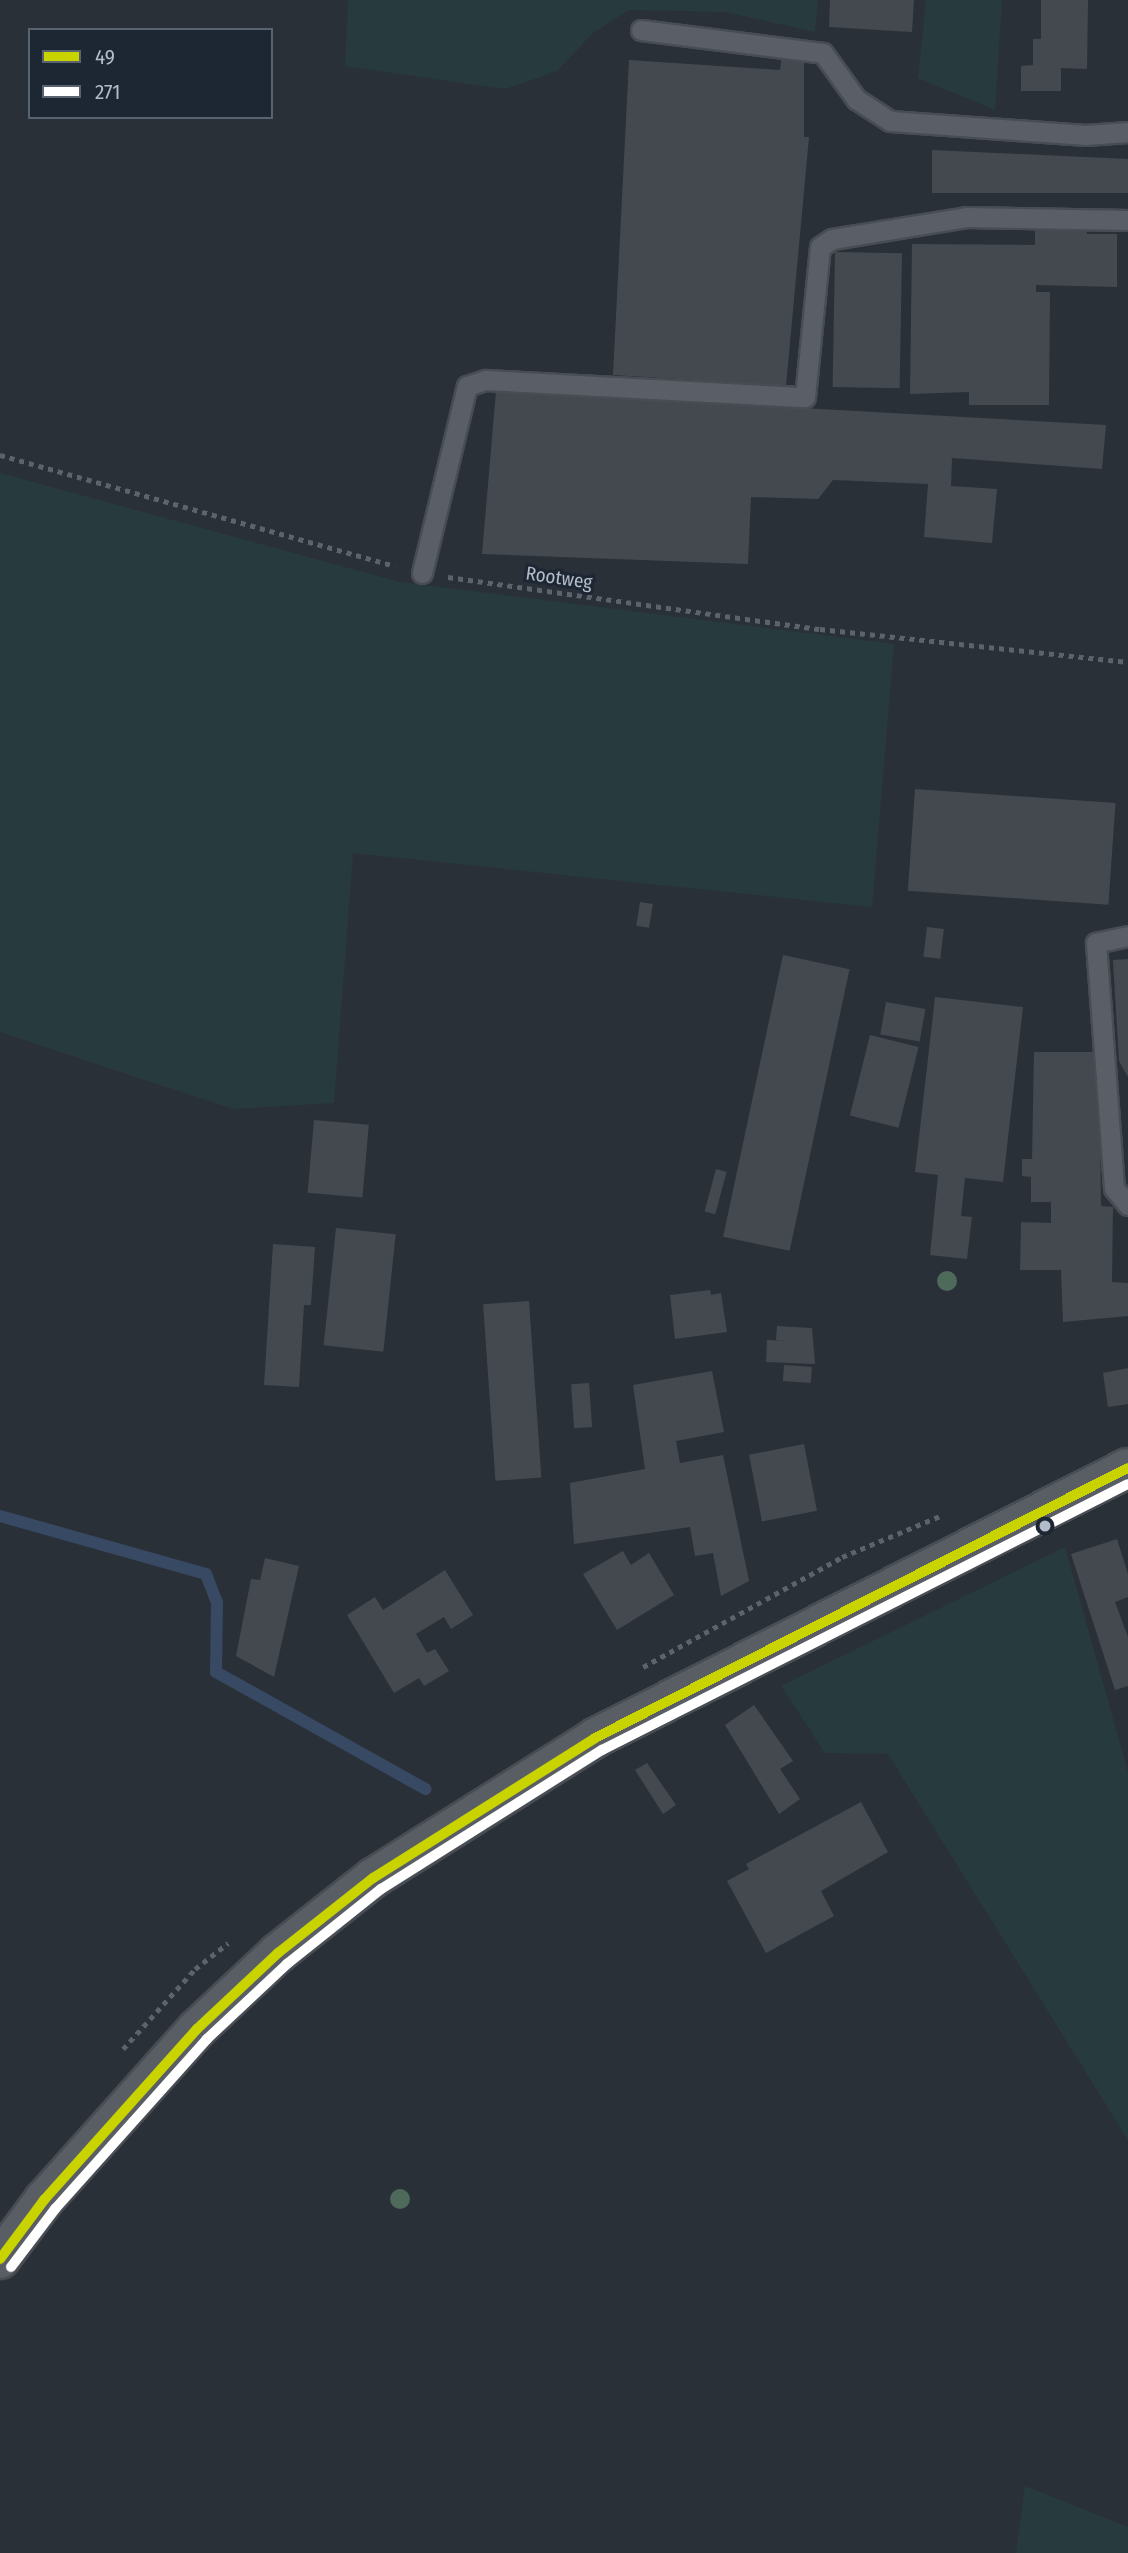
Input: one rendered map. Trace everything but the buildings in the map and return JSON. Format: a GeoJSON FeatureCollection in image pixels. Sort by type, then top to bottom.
{"type":"FeatureCollection","features":[{"type":"Feature","properties":{"kind":"main road"},"geometry":{"type":"LineString","coordinates":[[0,2259],[60,2181],[197,2029],[278,1953],[373,1878],[595,1738],[1128,1468]]}},
{"type":"Feature","properties":{"kind":"lane"},"geometry":{"type":"LineString","coordinates":[[641,30],[823,53],[856,99],[890,121],[1085,135],[1128,132]]}},
{"type":"Feature","properties":{"kind":"lane"},"geometry":{"type":"LineString","coordinates":[[422,573],[467,386],[486,380],[805,397],[820,247],[832,239],[966,218],[1128,220]]}},
{"type":"Feature","properties":{"kind":"lane"},"geometry":{"type":"LineString","coordinates":[[1128,936],[1096,943],[1114,1188],[1128,1206]]}},
{"type":"Feature","properties":{"kind":"path","name":"Rootweg"},"geometry":{"type":"LineString","coordinates":[[0,455],[422,573],[820,629],[1128,662]]}},
{"type":"Feature","properties":{"kind":"green space"},"geometry":{"type":"Polygon","coordinates":[[[348,0],[818,0],[815,32],[726,12],[629,10],[593,33],[557,71],[505,89],[345,66],[348,0]]]}},
{"type":"Feature","properties":{"kind":"green space"},"geometry":{"type":"Polygon","coordinates":[[[926,0],[1002,0],[995,110],[918,78],[926,0]]]}},
{"type":"Feature","properties":{"kind":"green space"},"geometry":{"type":"Polygon","coordinates":[[[0,473],[400,582],[894,644],[872,907],[353,853],[334,1103],[233,1109],[0,1032],[0,473]]]}},
{"type":"Feature","properties":{"kind":"green space"},"geometry":{"type":"Polygon","coordinates":[[[1065,1547],[1128,1772],[1128,2140],[888,1754],[825,1753],[781,1686],[1065,1547]]]}},
{"type":"Feature","properties":{"kind":"green space"},"geometry":{"type":"Polygon","coordinates":[[[1025,2486],[1128,2527],[1128,2553],[1016,2553],[1025,2486]]]}},
{"type":"Feature","properties":{"kind":"waterway"},"geometry":{"type":"LineString","coordinates":[[0,1516],[206,1574],[217,1602],[216,1672],[425,1789]]}},
{"type":"Feature","properties":{"kind":"transit line","name":"49"},"geometry":{"type":"LineString","coordinates":[[0,2259],[44,2200],[197,2029],[278,1953],[373,1878],[595,1738],[1128,1468]]}},
{"type":"Feature","properties":{"kind":"transit line","name":"271"},"geometry":{"type":"LineString","coordinates":[[11,2267],[55,2209],[207,2039],[287,1964],[381,1889],[602,1750],[1128,1484]]}}]}
